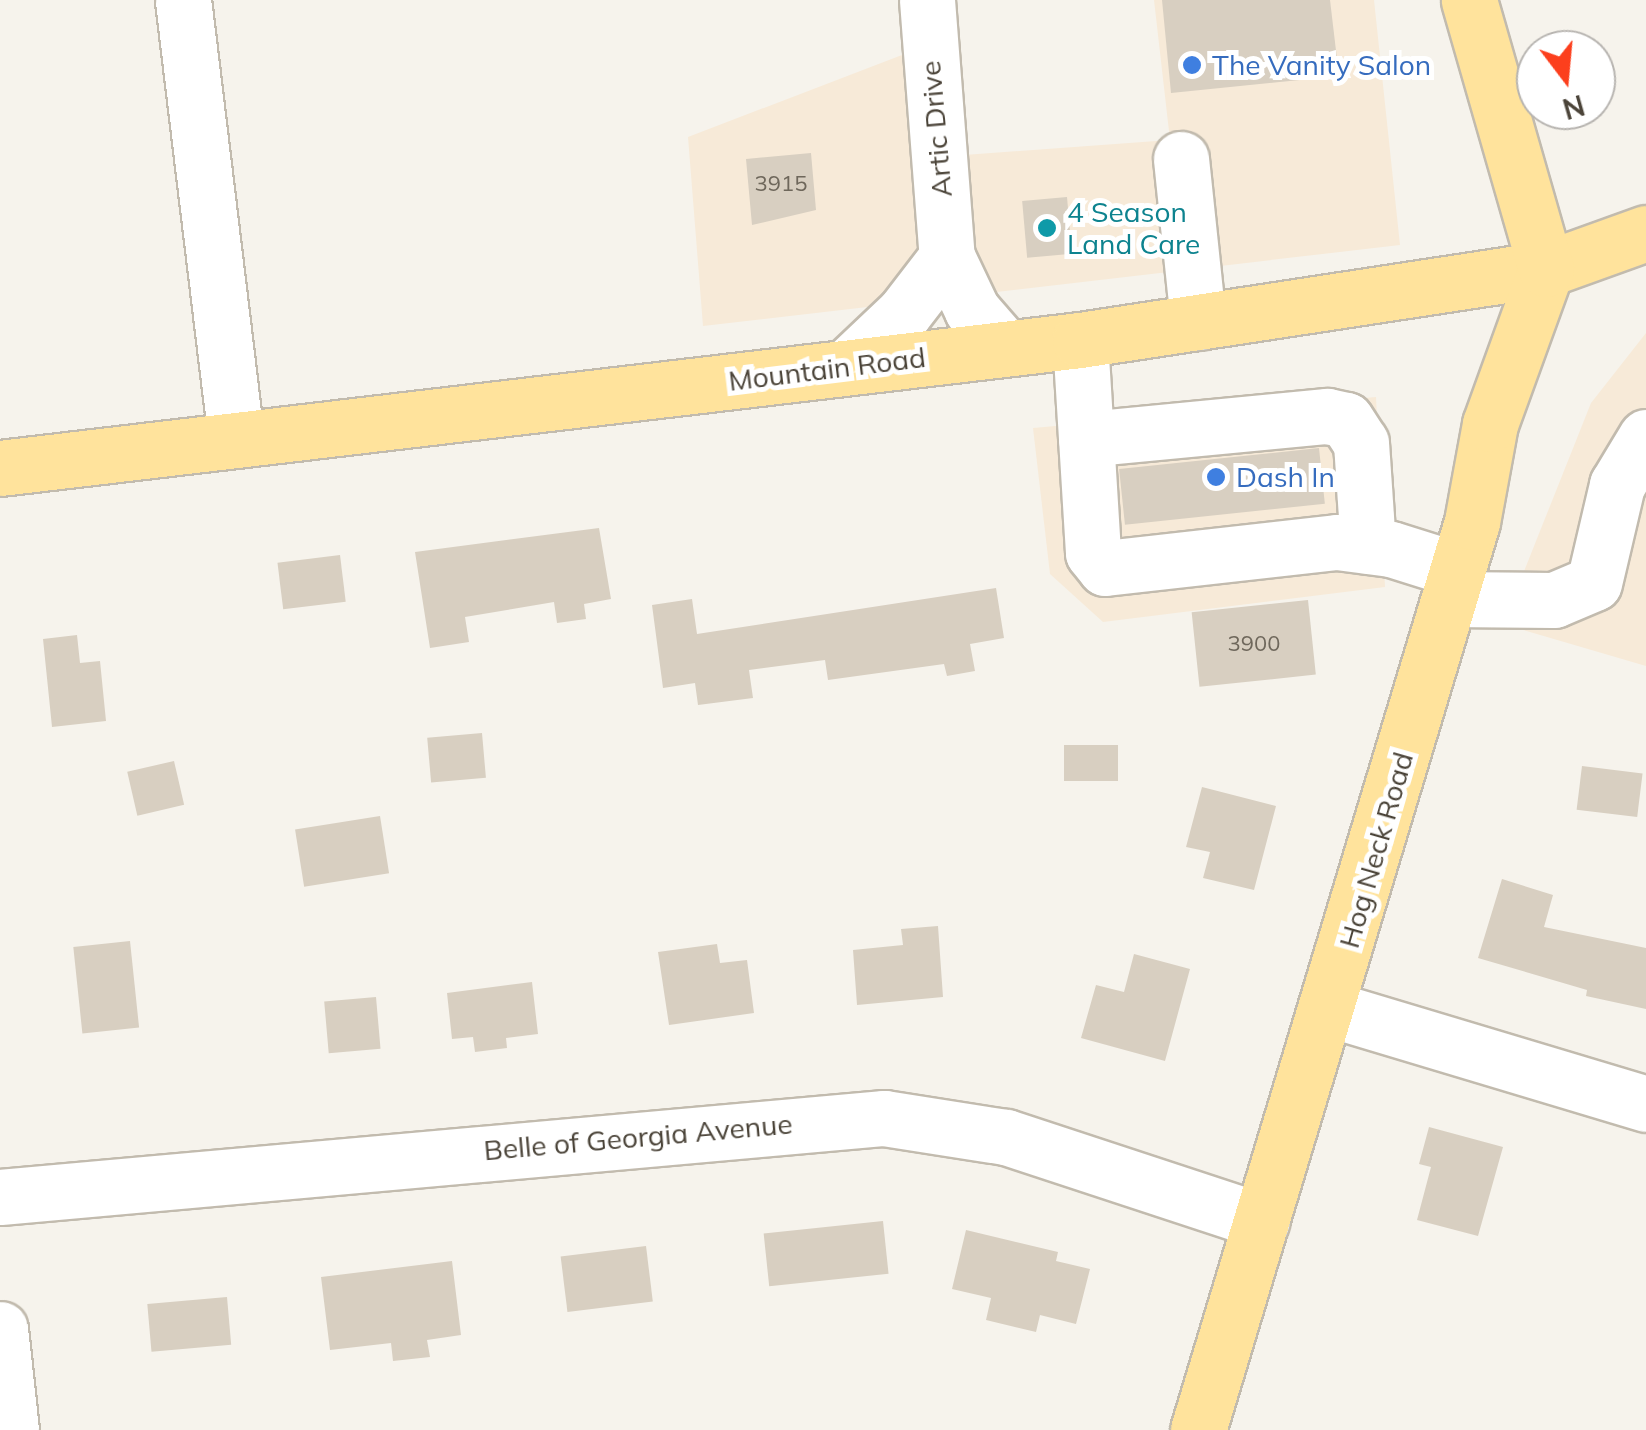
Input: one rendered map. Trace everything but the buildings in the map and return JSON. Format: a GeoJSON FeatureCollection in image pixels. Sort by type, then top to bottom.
{"type":"FeatureCollection","features":[{"type":"Feature","properties":{"kind":"main road"},"geometry":{"type":"LineString","coordinates":[[1469,0],[1546,269]]}},
{"type":"Feature","properties":{"kind":"main road","name":"Mountain Road"},"geometry":{"type":"LineString","coordinates":[[0,468],[1080,340],[1546,269],[1646,234]]}},
{"type":"Feature","properties":{"kind":"main road","name":"Hog Neck Road"},"geometry":{"type":"LineString","coordinates":[[1198,1430],[1330,1009],[1454,585],[1490,424],[1546,269]]}},
{"type":"Feature","properties":{"kind":"street","name":"Artic Drive"},"geometry":{"type":"LineString","coordinates":[[927,0],[947,257],[972,310],[1005,348]]}},
{"type":"Feature","properties":{"kind":"street"},"geometry":{"type":"LineString","coordinates":[[197,1],[236,440]]}},
{"type":"Feature","properties":{"kind":"street"},"geometry":{"type":"LineString","coordinates":[[1181,160],[1198,322]]}},
{"type":"Feature","properties":{"kind":"street"},"geometry":{"type":"LineString","coordinates":[[848,366],[904,313],[947,257]]}},
{"type":"Feature","properties":{"kind":"street"},"geometry":{"type":"LineString","coordinates":[[1080,340],[1093,553],[1105,568],[1337,542],[1368,546],[1454,585],[1554,600],[1594,582],[1617,486],[1646,436]]}},
{"type":"Feature","properties":{"kind":"street"},"geometry":{"type":"LineString","coordinates":[[1086,439],[1328,416],[1346,420],[1361,443],[1368,546]]}},
{"type":"Feature","properties":{"kind":"street"},"geometry":{"type":"LineString","coordinates":[[1330,1009],[1646,1104]]}},
{"type":"Feature","properties":{"kind":"street","name":"Belle of Georgia Avenue"},"geometry":{"type":"LineString","coordinates":[[0,1197],[884,1118],[1006,1137],[1262,1221]]}},
{"type":"Feature","properties":{"kind":"street"},"geometry":{"type":"LineString","coordinates":[[0,1329],[11,1430]]}},
{"type":"Feature","properties":{"kind":"shaded area"},"geometry":{"type":"Polygon","coordinates":[[[1154,0],[1374,0],[1400,245],[703,326],[688,137],[915,50],[924,158],[1170,140],[1154,0]]]}},
{"type":"Feature","properties":{"kind":"shaded area"},"geometry":{"type":"Polygon","coordinates":[[[1646,333],[1646,666],[1503,624],[1591,403],[1646,333]]]}},
{"type":"Feature","properties":{"kind":"shaded area"},"geometry":{"type":"Polygon","coordinates":[[[1376,397],[1385,587],[1103,622],[1050,574],[1033,428],[1376,397]]]}},
{"type":"Feature","properties":{"kind":"place","name":"The Vanity Salon"},"geometry":{"type":"Point","coordinates":[1192,65]}},
{"type":"Feature","properties":{"kind":"place","name":"4 Season Land Care"},"geometry":{"type":"Point","coordinates":[1047,228]}},
{"type":"Feature","properties":{"kind":"place","name":"Dash In"},"geometry":{"type":"Point","coordinates":[1216,477]}}]}
